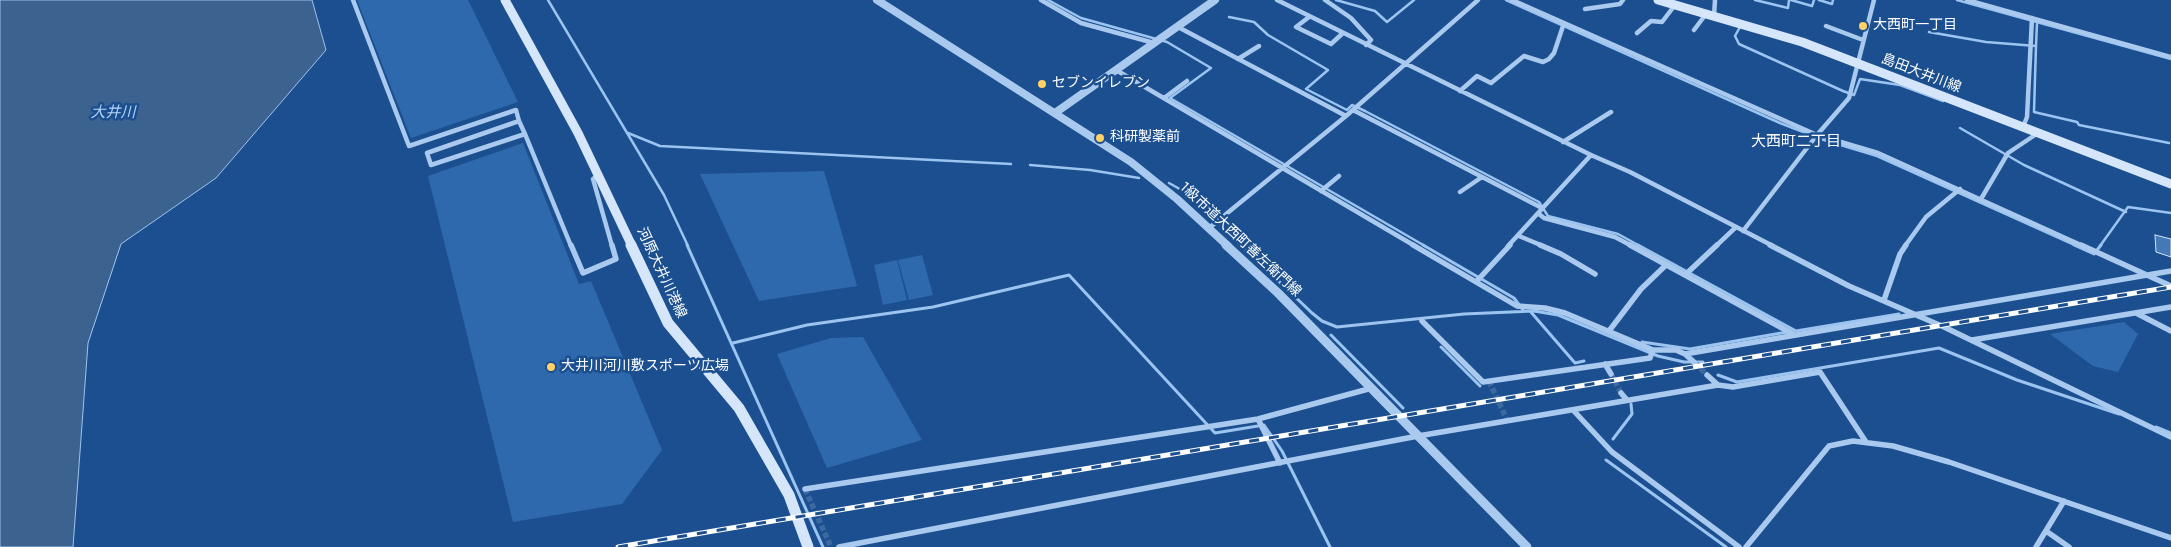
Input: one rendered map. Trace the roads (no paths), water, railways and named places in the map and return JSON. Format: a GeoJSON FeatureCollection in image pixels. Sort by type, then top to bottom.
{"type":"FeatureCollection","features":[{"type":"Feature","properties":{"kind":"main road","name":"河原大井川港線"},"geometry":{"type":"LineString","coordinates":[[505,0],[578,133],[668,323],[680,340],[739,408],[789,495],[808,547]]}},
{"type":"Feature","properties":{"kind":"main road","name":"島田大井川線"},"geometry":{"type":"LineString","coordinates":[[1658,0],[1775,34],[2171,184]]}},
{"type":"Feature","properties":{"kind":"street"},"geometry":{"type":"LineString","coordinates":[[353,0],[409,146],[516,110],[583,274],[616,259],[593,179],[598,174]]}},
{"type":"Feature","properties":{"kind":"street","name":"1級市道大西町善左衛門線"},"geometry":{"type":"LineString","coordinates":[[877,0],[1138,168],[1209,228],[1372,388],[1527,547]]}},
{"type":"Feature","properties":{"kind":"street"},"geometry":{"type":"LineString","coordinates":[[1041,0],[1081,23],[1154,43]]}},
{"type":"Feature","properties":{"kind":"street"},"geometry":{"type":"LineString","coordinates":[[1277,0],[1562,142],[1630,172],[1742,232],[1849,286],[1971,340],[2171,437]]}},
{"type":"Feature","properties":{"kind":"street"},"geometry":{"type":"LineString","coordinates":[[1325,0],[1351,18],[1371,40],[1366,45]]}},
{"type":"Feature","properties":{"kind":"street"},"geometry":{"type":"LineString","coordinates":[[1209,228],[1346,116],[1478,0]]}},
{"type":"Feature","properties":{"kind":"street"},"geometry":{"type":"LineString","coordinates":[[1512,0],[1817,135],[1878,153],[2171,286]]}},
{"type":"Feature","properties":{"kind":"street"},"geometry":{"type":"LineString","coordinates":[[1585,8],[1620,4],[1623,0]]}},
{"type":"Feature","properties":{"kind":"street"},"geometry":{"type":"LineString","coordinates":[[1694,30],[1710,15],[1715,0]]}},
{"type":"Feature","properties":{"kind":"street"},"geometry":{"type":"LineString","coordinates":[[1742,232],[1817,135],[1849,98],[1874,0]]}},
{"type":"Feature","properties":{"kind":"street"},"geometry":{"type":"LineString","coordinates":[[1967,0],[2171,57]]}},
{"type":"Feature","properties":{"kind":"street"},"geometry":{"type":"LineString","coordinates":[[1055,113],[1178,27],[1211,1]]}},
{"type":"Feature","properties":{"kind":"street"},"geometry":{"type":"LineString","coordinates":[[1637,33],[1651,21],[1662,22],[1675,5]]}},
{"type":"Feature","properties":{"kind":"street"},"geometry":{"type":"LineString","coordinates":[[1310,17],[1296,27],[1331,44],[1343,33]]}},
{"type":"Feature","properties":{"kind":"street"},"geometry":{"type":"LineString","coordinates":[[2023,127],[2027,117],[2032,18]]}},
{"type":"Feature","properties":{"kind":"street"},"geometry":{"type":"LineString","coordinates":[[1460,91],[1478,76],[1490,83],[1524,56],[1543,62],[1549,60],[1554,53],[1564,23]]}},
{"type":"Feature","properties":{"kind":"street"},"geometry":{"type":"LineString","coordinates":[[1826,26],[1863,40]]}},
{"type":"Feature","properties":{"kind":"street"},"geometry":{"type":"LineString","coordinates":[[1178,27],[1346,116]]}},
{"type":"Feature","properties":{"kind":"street"},"geometry":{"type":"LineString","coordinates":[[1238,58],[1259,46]]}},
{"type":"Feature","properties":{"kind":"street"},"geometry":{"type":"LineString","coordinates":[[1116,70],[1517,306],[1545,308],[1565,313],[1653,350],[1676,350],[1685,354],[1695,363]]}},
{"type":"Feature","properties":{"kind":"street"},"geometry":{"type":"LineString","coordinates":[[1164,98],[1187,80]]}},
{"type":"Feature","properties":{"kind":"street"},"geometry":{"type":"LineString","coordinates":[[1353,110],[1542,208]]}},
{"type":"Feature","properties":{"kind":"street"},"geometry":{"type":"LineString","coordinates":[[1562,142],[1611,112]]}},
{"type":"Feature","properties":{"kind":"street"},"geometry":{"type":"LineString","coordinates":[[519,121],[427,152],[431,165],[525,134]]}},
{"type":"Feature","properties":{"kind":"street"},"geometry":{"type":"LineString","coordinates":[[1981,199],[2008,153],[2038,133]]}},
{"type":"Feature","properties":{"kind":"street"},"geometry":{"type":"LineString","coordinates":[[1476,282],[1591,156]]}},
{"type":"Feature","properties":{"kind":"street"},"geometry":{"type":"LineString","coordinates":[[1321,191],[1339,176]]}},
{"type":"Feature","properties":{"kind":"street"},"geometry":{"type":"LineString","coordinates":[[1460,192],[1482,177]]}},
{"type":"Feature","properties":{"kind":"street"},"geometry":{"type":"LineString","coordinates":[[1884,300],[1900,254],[1926,217],[1960,190]]}},
{"type":"Feature","properties":{"kind":"street"},"geometry":{"type":"LineString","coordinates":[[1539,214],[1544,218],[1616,237],[1794,334]]}},
{"type":"Feature","properties":{"kind":"street"},"geometry":{"type":"LineString","coordinates":[[1685,275],[1735,228]]}},
{"type":"Feature","properties":{"kind":"street"},"geometry":{"type":"LineString","coordinates":[[1520,236],[1561,254],[1595,274]]}},
{"type":"Feature","properties":{"kind":"street"},"geometry":{"type":"LineString","coordinates":[[1609,331],[1641,288],[1666,264]]}},
{"type":"Feature","properties":{"kind":"street"},"geometry":{"type":"LineString","coordinates":[[1685,354],[2171,271]]}},
{"type":"Feature","properties":{"kind":"street"},"geometry":{"type":"LineString","coordinates":[[1971,340],[2171,307]]}},
{"type":"Feature","properties":{"kind":"street"},"geometry":{"type":"LineString","coordinates":[[2136,313],[2171,332]]}},
{"type":"Feature","properties":{"kind":"street"},"geometry":{"type":"LineString","coordinates":[[1422,321],[1483,382],[1650,358],[1653,350]]}},
{"type":"Feature","properties":{"kind":"street"},"geometry":{"type":"LineString","coordinates":[[1605,364],[1611,374]]}},
{"type":"Feature","properties":{"kind":"street"},"geometry":{"type":"LineString","coordinates":[[839,547],[1418,436],[1718,385],[1732,387],[1820,372],[1866,442]]}},
{"type":"Feature","properties":{"kind":"street"},"geometry":{"type":"LineString","coordinates":[[1707,375],[1718,385]]}},
{"type":"Feature","properties":{"kind":"street"},"geometry":{"type":"LineString","coordinates":[[805,489],[1258,418],[1372,388]]}},
{"type":"Feature","properties":{"kind":"street"},"geometry":{"type":"LineString","coordinates":[[1621,393],[1627,400]]}},
{"type":"Feature","properties":{"kind":"street"},"geometry":{"type":"LineString","coordinates":[[1573,410],[1612,452],[1739,547]]}},
{"type":"Feature","properties":{"kind":"street"},"geometry":{"type":"LineString","coordinates":[[1258,418],[1280,463]]}},
{"type":"Feature","properties":{"kind":"street"},"geometry":{"type":"LineString","coordinates":[[1746,547],[1829,446],[1853,441],[1893,446],[1950,462],[2171,538]]}},
{"type":"Feature","properties":{"kind":"street"},"geometry":{"type":"LineString","coordinates":[[2036,547],[2064,502]]}},
{"type":"Feature","properties":{"kind":"street"},"geometry":{"type":"LineString","coordinates":[[2046,531],[2069,547]]}},
{"type":"Feature","properties":{"kind":"water","name":"大井川"},"geometry":{"type":"Polygon","coordinates":[[[0,0],[312,0],[326,50],[216,178],[121,244],[88,343],[73,547],[0,547],[0,0]]]}},
{"type":"Feature","properties":{"kind":"waterway"},"geometry":{"type":"LineString","coordinates":[[548,0],[664,195],[688,246]]}},
{"type":"Feature","properties":{"kind":"waterway"},"geometry":{"type":"LineString","coordinates":[[1048,0],[1081,18],[1167,42],[1211,68],[1170,98],[1425,246]]}},
{"type":"Feature","properties":{"kind":"waterway"},"geometry":{"type":"LineString","coordinates":[[1336,0],[1375,11],[1387,22],[1414,0]]}},
{"type":"Feature","properties":{"kind":"waterway"},"geometry":{"type":"LineString","coordinates":[[1506,0],[1780,123],[1824,140],[1877,156],[2077,246]]}},
{"type":"Feature","properties":{"kind":"waterway"},"geometry":{"type":"LineString","coordinates":[[1755,0],[1788,8],[1789,0]]}},
{"type":"Feature","properties":{"kind":"waterway"},"geometry":{"type":"LineString","coordinates":[[1791,0],[1812,6],[1814,0]]}},
{"type":"Feature","properties":{"kind":"waterway"},"geometry":{"type":"LineString","coordinates":[[1819,0],[1832,4],[1833,0]]}},
{"type":"Feature","properties":{"kind":"waterway"},"geometry":{"type":"LineString","coordinates":[[1957,0],[2171,59]]}},
{"type":"Feature","properties":{"kind":"waterway"},"geometry":{"type":"LineString","coordinates":[[1229,17],[1254,22],[1268,35],[1328,70],[1306,89],[1347,110],[1352,105],[1365,111],[1539,202],[1548,216],[1618,234],[1640,246]]}},
{"type":"Feature","properties":{"kind":"waterway"},"geometry":{"type":"LineString","coordinates":[[2036,46],[2037,23]]}},
{"type":"Feature","properties":{"kind":"waterway"},"geometry":{"type":"LineString","coordinates":[[1740,27],[1735,36],[1739,44],[1843,91],[1854,95],[1860,79],[1900,85],[1943,101]]}},
{"type":"Feature","properties":{"kind":"waterway"},"geometry":{"type":"LineString","coordinates":[[1929,32],[1986,42],[2036,46]]}},
{"type":"Feature","properties":{"kind":"waterway"},"geometry":{"type":"LineString","coordinates":[[2036,46],[2034,112],[2077,122],[2079,125],[2169,143]]}},
{"type":"Feature","properties":{"kind":"waterway"},"geometry":{"type":"LineString","coordinates":[[1960,128],[2024,165],[2125,211]]}},
{"type":"Feature","properties":{"kind":"waterway"},"geometry":{"type":"LineString","coordinates":[[628,133],[660,146],[1011,164]]}},
{"type":"Feature","properties":{"kind":"waterway"},"geometry":{"type":"LineString","coordinates":[[1030,165],[1090,170],[1139,178]]}},
{"type":"Feature","properties":{"kind":"waterway"},"geometry":{"type":"LineString","coordinates":[[1169,183],[1185,192],[1210,216]]}},
{"type":"Feature","properties":{"kind":"waterway"},"geometry":{"type":"LineString","coordinates":[[2125,211],[2128,207],[2171,213]]}},
{"type":"Feature","properties":{"kind":"waterway"},"geometry":{"type":"LineString","coordinates":[[2100,246],[2125,211]]}},
{"type":"Feature","properties":{"kind":"waterway"},"geometry":{"type":"LineString","coordinates":[[1221,226],[1242,246]]}},
{"type":"Feature","properties":{"kind":"waterway"},"geometry":{"type":"LineString","coordinates":[[687,245],[823,547]]}},
{"type":"Feature","properties":{"kind":"waterway"},"geometry":{"type":"LineString","coordinates":[[1241,245],[1312,313],[1322,321],[1337,327],[1464,314],[1530,311]]}},
{"type":"Feature","properties":{"kind":"waterway"},"geometry":{"type":"LineString","coordinates":[[1423,245],[1514,298],[1523,310]]}},
{"type":"Feature","properties":{"kind":"waterway"},"geometry":{"type":"LineString","coordinates":[[1638,245],[1796,331],[1899,314]]}},
{"type":"Feature","properties":{"kind":"waterway"},"geometry":{"type":"LineString","coordinates":[[2074,245],[2094,254],[2101,245]]}},
{"type":"Feature","properties":{"kind":"waterway"},"geometry":{"type":"LineString","coordinates":[[733,343],[807,325],[933,307],[1069,275],[1215,433],[1264,425],[1282,451],[1330,547]]}},
{"type":"Feature","properties":{"kind":"waterway"},"geometry":{"type":"LineString","coordinates":[[1530,311],[1575,363],[1584,361]]}},
{"type":"Feature","properties":{"kind":"waterway"},"geometry":{"type":"LineString","coordinates":[[1530,311],[1558,315],[1658,356],[1684,362],[1703,362]]}},
{"type":"Feature","properties":{"kind":"waterway"},"geometry":{"type":"LineString","coordinates":[[1642,342],[1690,349],[1787,332]]}},
{"type":"Feature","properties":{"kind":"waterway"},"geometry":{"type":"LineString","coordinates":[[1331,335],[1403,408]]}},
{"type":"Feature","properties":{"kind":"waterway"},"geometry":{"type":"LineString","coordinates":[[1441,347],[1480,386]]}},
{"type":"Feature","properties":{"kind":"waterway"},"geometry":{"type":"LineString","coordinates":[[1718,375],[1737,382],[1939,348],[2017,380],[2119,414]]}},
{"type":"Feature","properties":{"kind":"waterway"},"geometry":{"type":"LineString","coordinates":[[1613,439],[1632,414],[1631,404]]}},
{"type":"Feature","properties":{"kind":"waterway"},"geometry":{"type":"LineString","coordinates":[[2156,427],[2171,433]]}},
{"type":"Feature","properties":{"kind":"waterway"},"geometry":{"type":"LineString","coordinates":[[1606,460],[1726,547]]}},
{"type":"Feature","properties":{"kind":"tunnel"},"geometry":{"type":"LineString","coordinates":[[1695,363],[1707,375]]}},
{"type":"Feature","properties":{"kind":"tunnel"},"geometry":{"type":"LineString","coordinates":[[1611,374],[1621,393]]}},
{"type":"Feature","properties":{"kind":"tunnel"},"geometry":{"type":"LineString","coordinates":[[1489,381],[1508,422]]}},
{"type":"Feature","properties":{"kind":"tunnel"},"geometry":{"type":"LineString","coordinates":[[805,489],[831,547]]}},
{"type":"Feature","properties":{"kind":"railway"},"geometry":{"type":"LineString","coordinates":[[618,547],[2171,287]]}},
{"type":"Feature","properties":{"kind":"place","name":"大西町一丁目"},"geometry":{"type":"Point","coordinates":[1863,26]}},
{"type":"Feature","properties":{"kind":"place","name":"セブンイレブン"},"geometry":{"type":"Point","coordinates":[1042,84]}},
{"type":"Feature","properties":{"kind":"place","name":"科研製薬前"},"geometry":{"type":"Point","coordinates":[1100,138]}},
{"type":"Feature","properties":{"kind":"place","name":"大井川河川敷スポーツ広場"},"geometry":{"type":"Point","coordinates":[551,367]}},
{"type":"Feature","properties":{"kind":"district","name":"大西町二丁目"},"geometry":{"type":"Point","coordinates":[1796,142]}}]}
